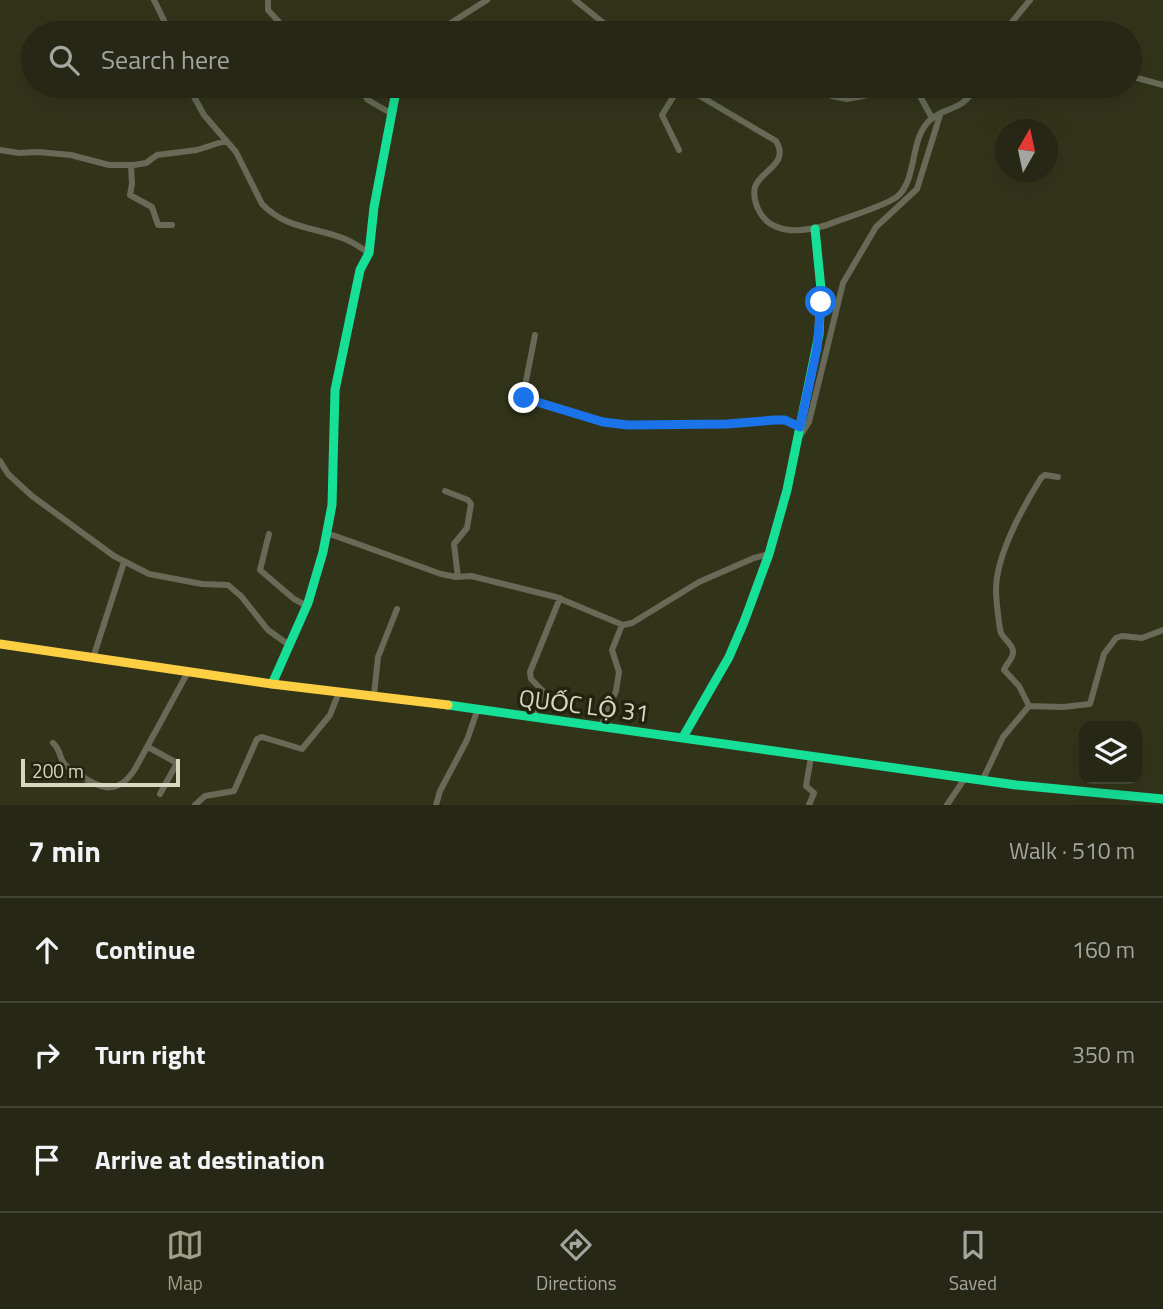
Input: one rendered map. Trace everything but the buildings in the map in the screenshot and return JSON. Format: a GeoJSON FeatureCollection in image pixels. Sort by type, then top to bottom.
{"type":"FeatureCollection","features":[{"type":"Feature","properties":{"kind":"main road"},"geometry":{"type":"LineString","coordinates":[[272,684],[307,606],[327,533],[332,505],[335,390],[360,270],[369,253],[374,207],[395,98]]}},
{"type":"Feature","properties":{"kind":"main road"},"geometry":{"type":"LineString","coordinates":[[683,737],[729,657],[769,554],[799,438],[819,334],[821,289],[815,229]]}},
{"type":"Feature","properties":{"kind":"main road","name":"QUỐC LỘ 31"},"geometry":{"type":"LineString","coordinates":[[0,644],[272,684],[374,695],[965,778],[1095,794],[1163,799]]}},
{"type":"Feature","properties":{"kind":"street"},"geometry":{"type":"LineString","coordinates":[[154,0],[164,21]]}},
{"type":"Feature","properties":{"kind":"street"},"geometry":{"type":"LineString","coordinates":[[268,0],[268,10],[278,21]]}},
{"type":"Feature","properties":{"kind":"street"},"geometry":{"type":"LineString","coordinates":[[454,21],[487,0]]}},
{"type":"Feature","properties":{"kind":"street"},"geometry":{"type":"LineString","coordinates":[[575,0],[601,21]]}},
{"type":"Feature","properties":{"kind":"street"},"geometry":{"type":"LineString","coordinates":[[1013,21],[1030,0]]}},
{"type":"Feature","properties":{"kind":"street"},"geometry":{"type":"LineString","coordinates":[[1142,79],[1163,85]]}},
{"type":"Feature","properties":{"kind":"street"},"geometry":{"type":"LineString","coordinates":[[194,98],[204,116],[239,156],[262,204],[273,214],[300,228],[347,240],[369,253]]}},
{"type":"Feature","properties":{"kind":"street"},"geometry":{"type":"LineString","coordinates":[[367,98],[392,114]]}},
{"type":"Feature","properties":{"kind":"street"},"geometry":{"type":"LineString","coordinates":[[673,98],[662,115],[679,150]]}},
{"type":"Feature","properties":{"kind":"street"},"geometry":{"type":"LineString","coordinates":[[702,98],[774,139],[779,145],[780,154],[774,168],[757,184],[756,204],[761,216],[777,228],[792,230],[815,229],[899,195],[921,131],[936,116],[963,104],[967,98]]}},
{"type":"Feature","properties":{"kind":"street"},"geometry":{"type":"LineString","coordinates":[[799,438],[809,422],[843,283],[876,227],[905,203],[917,189],[936,116],[923,98]]}},
{"type":"Feature","properties":{"kind":"street"},"geometry":{"type":"LineString","coordinates":[[0,150],[71,155],[109,164],[131,165],[146,163],[157,155],[197,150],[225,141]]}},
{"type":"Feature","properties":{"kind":"street"},"geometry":{"type":"LineString","coordinates":[[131,165],[130,195],[152,207],[158,225],[172,225]]}},
{"type":"Feature","properties":{"kind":"street"},"geometry":{"type":"LineString","coordinates":[[535,335],[523,396],[526,400],[613,424],[688,425],[785,420],[800,427]]}},
{"type":"Feature","properties":{"kind":"street"},"geometry":{"type":"LineString","coordinates":[[0,461],[8,474],[32,496],[124,562],[149,574],[201,584],[228,585],[241,596],[268,630],[289,645]]}},
{"type":"Feature","properties":{"kind":"street"},"geometry":{"type":"LineString","coordinates":[[1029,706],[1019,686],[1004,670],[1013,650],[999,625],[997,578],[1004,548],[1034,489],[1043,475],[1058,477]]}},
{"type":"Feature","properties":{"kind":"street"},"geometry":{"type":"LineString","coordinates":[[445,491],[468,500],[471,504],[467,528],[454,544],[458,577]]}},
{"type":"Feature","properties":{"kind":"street"},"geometry":{"type":"LineString","coordinates":[[327,533],[410,565],[458,577],[471,576],[560,598],[622,625],[632,623],[699,583],[769,554]]}},
{"type":"Feature","properties":{"kind":"street"},"geometry":{"type":"LineString","coordinates":[[269,534],[260,570],[307,606]]}},
{"type":"Feature","properties":{"kind":"street"},"geometry":{"type":"LineString","coordinates":[[93,658],[124,562]]}},
{"type":"Feature","properties":{"kind":"street"},"geometry":{"type":"LineString","coordinates":[[532,718],[544,692],[531,679],[530,672],[560,598]]}},
{"type":"Feature","properties":{"kind":"street"},"geometry":{"type":"LineString","coordinates":[[374,695],[378,657],[397,609]]}},
{"type":"Feature","properties":{"kind":"street"},"geometry":{"type":"LineString","coordinates":[[601,726],[616,691],[619,672],[612,650],[622,625]]}},
{"type":"Feature","properties":{"kind":"street"},"geometry":{"type":"LineString","coordinates":[[1029,706],[1090,704],[1104,654],[1116,638],[1142,638],[1163,630]]}},
{"type":"Feature","properties":{"kind":"street"},"geometry":{"type":"LineString","coordinates":[[53,743],[65,765],[94,784],[110,788],[129,779],[188,672]]}},
{"type":"Feature","properties":{"kind":"street"},"geometry":{"type":"LineString","coordinates":[[195,805],[205,796],[234,792],[257,739],[271,739],[302,750],[330,715],[339,691]]}},
{"type":"Feature","properties":{"kind":"street"},"geometry":{"type":"LineString","coordinates":[[983,779],[1003,737],[1029,706]]}},
{"type":"Feature","properties":{"kind":"street"},"geometry":{"type":"LineString","coordinates":[[436,805],[440,791],[467,740],[477,711]]}},
{"type":"Feature","properties":{"kind":"street"},"geometry":{"type":"LineString","coordinates":[[148,747],[177,763],[160,794]]}},
{"type":"Feature","properties":{"kind":"street"},"geometry":{"type":"LineString","coordinates":[[809,805],[814,793],[806,786],[811,755]]}},
{"type":"Feature","properties":{"kind":"street"},"geometry":{"type":"LineString","coordinates":[[947,805],[965,778]]}},
{"type":"Feature","properties":{"kind":"traffic: fast"},"geometry":{"type":"LineString","coordinates":[[272,684],[308,603],[323,552],[332,505],[335,390],[360,270],[369,253],[374,207],[395,98]]}},
{"type":"Feature","properties":{"kind":"traffic: fast"},"geometry":{"type":"LineString","coordinates":[[683,737],[729,657],[744,622],[769,554],[787,490],[819,334],[821,289],[815,229]]}},
{"type":"Feature","properties":{"kind":"traffic: fast"},"geometry":{"type":"LineString","coordinates":[[448,705],[1016,785],[1163,799]]}},
{"type":"Feature","properties":{"kind":"traffic: slow"},"geometry":{"type":"LineString","coordinates":[[0,644],[272,684],[448,705]]}},
{"type":"Feature","properties":{"kind":"route"},"geometry":{"type":"LineString","coordinates":[[524,398],[613,424],[688,425],[785,420],[800,427],[817,348],[821,302]]}}]}
